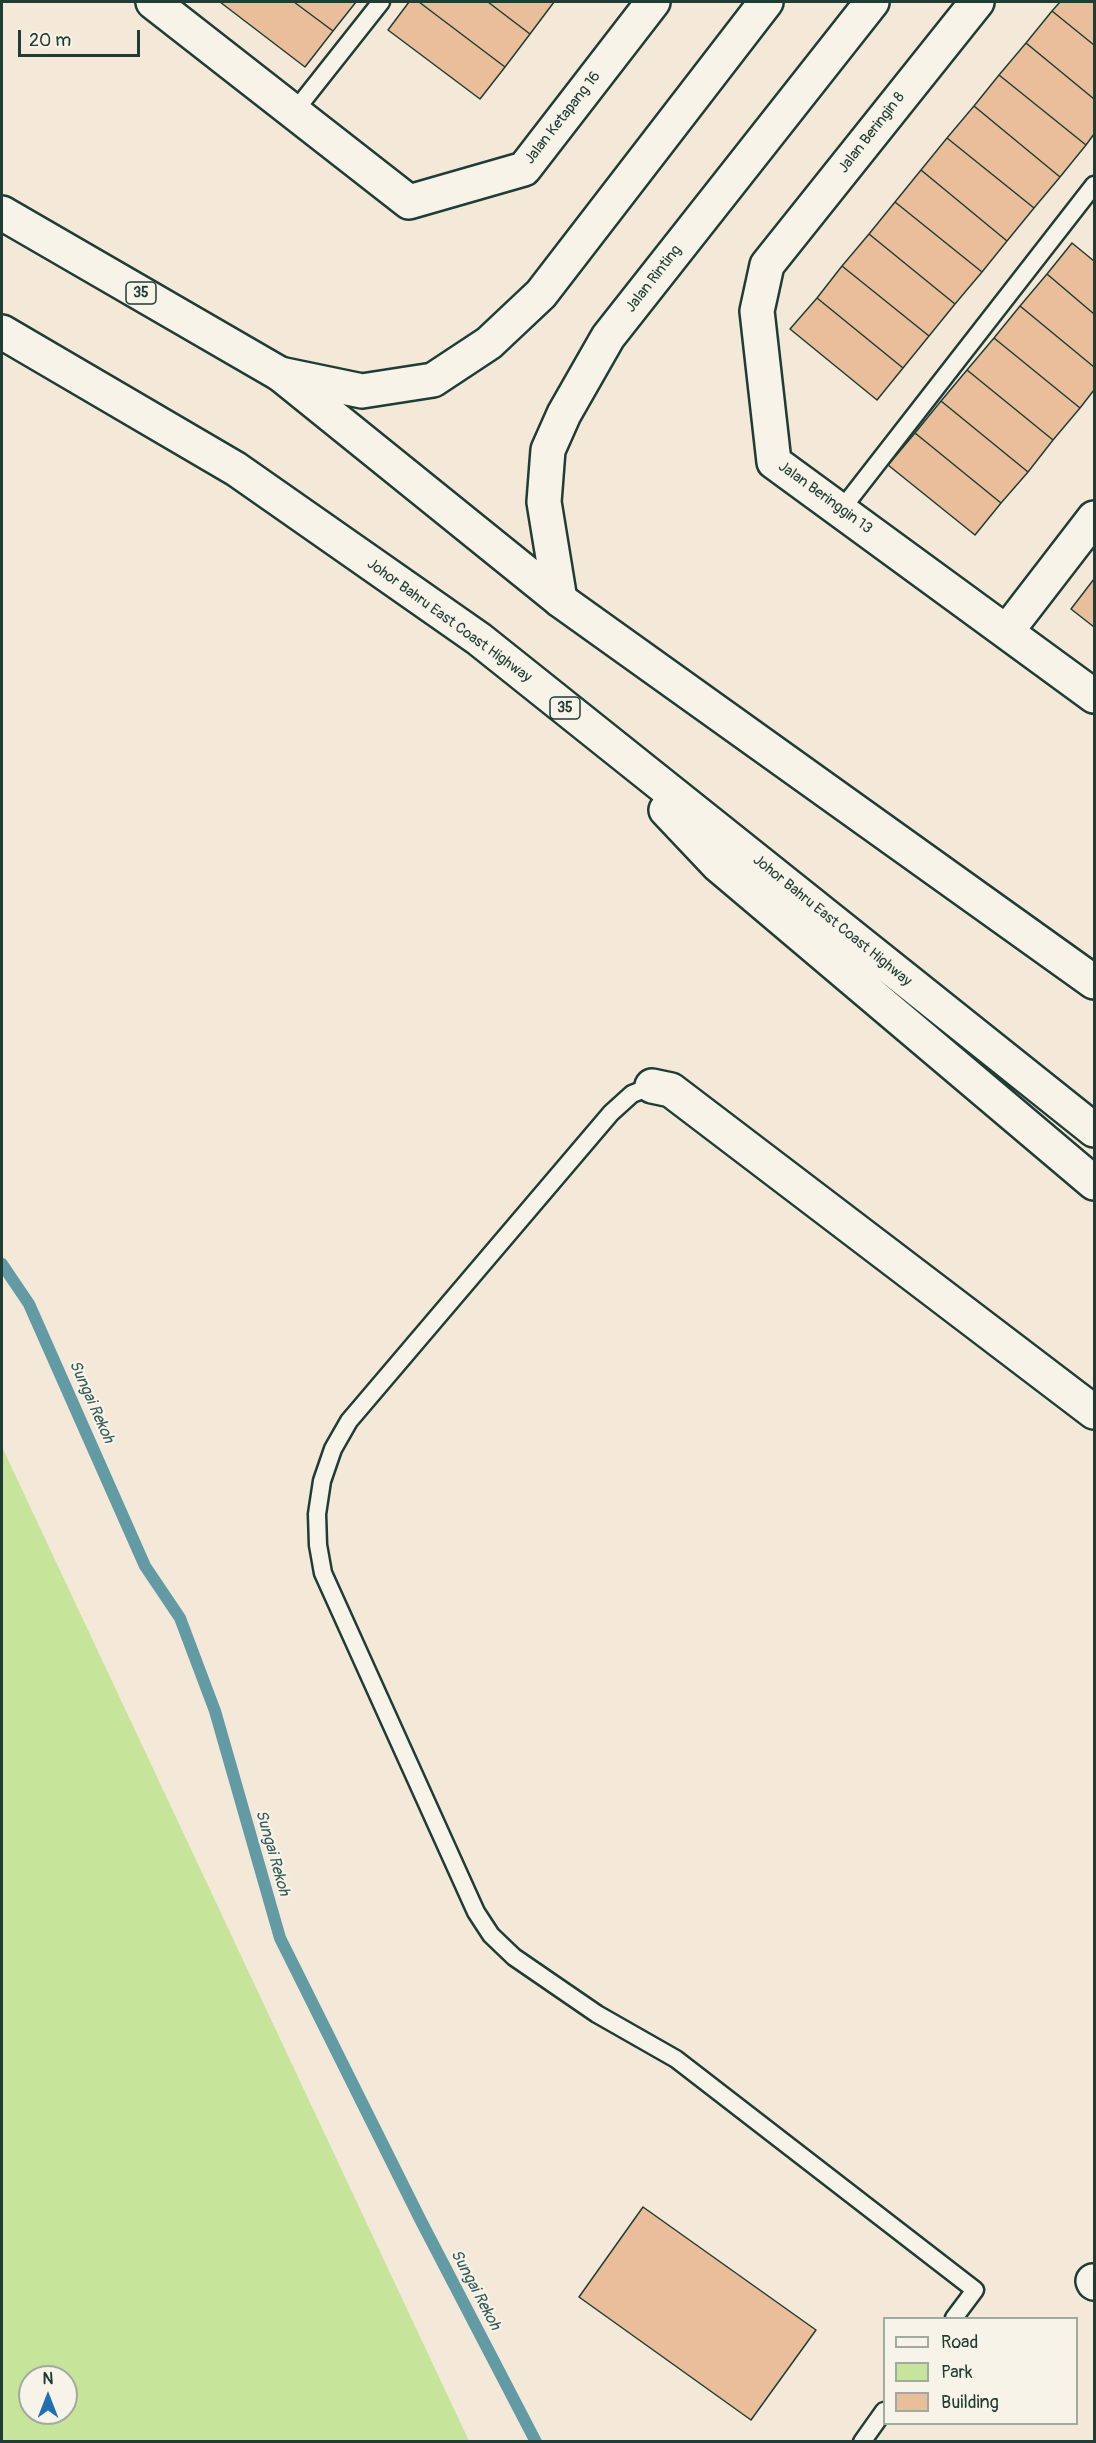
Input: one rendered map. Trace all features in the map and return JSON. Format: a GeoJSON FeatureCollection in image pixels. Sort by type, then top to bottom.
{"type":"FeatureCollection","features":[{"type":"Feature","properties":{"kind":"main road"},"geometry":{"type":"LineString","coordinates":[[153,2],[294,112]]}},
{"type":"Feature","properties":{"kind":"main road","name":"Jalan Ketapang 16"},"geometry":{"type":"LineString","coordinates":[[294,112],[409,202],[524,169],[653,2]]}},
{"type":"Feature","properties":{"kind":"main road"},"geometry":{"type":"LineString","coordinates":[[280,374],[362,391],[433,380],[489,344],[541,294],[766,2]]}},
{"type":"Feature","properties":{"kind":"main road","name":"Jalan Rinting"},"geometry":{"type":"LineString","coordinates":[[560,600],[544,502],[548,450],[564,414],[608,337],[872,2]]}},
{"type":"Feature","properties":{"kind":"main road","name":"Jalan Beringin 8"},"geometry":{"type":"LineString","coordinates":[[767,265],[976,2]]}},
{"type":"Feature","properties":{"kind":"main road","name":"35"},"geometry":{"type":"LineString","coordinates":[[2,213],[280,374],[560,600],[1095,982]]}},
{"type":"Feature","properties":{"kind":"main road","name":"Jalan Beringgin 13"},"geometry":{"type":"LineString","coordinates":[[767,265],[757,311],[774,462],[1095,696]]}},
{"type":"Feature","properties":{"kind":"main road","name":"Johor Bahru East Coast Highway"},"geometry":{"type":"LineString","coordinates":[[2,332],[236,469],[479,639],[1095,1130]]}},
{"type":"Feature","properties":{"kind":"main road"},"geometry":{"type":"LineString","coordinates":[[1007,631],[1095,518]]}},
{"type":"Feature","properties":{"kind":"main road"},"geometry":{"type":"LineString","coordinates":[[583,723],[718,865],[1095,1183]]}},
{"type":"Feature","properties":{"kind":"main road"},"geometry":{"type":"LineString","coordinates":[[652,1086],[670,1090],[1095,1412]]}},
{"type":"Feature","properties":{"kind":"lane"},"geometry":{"type":"LineString","coordinates":[[294,112],[381,2]]}},
{"type":"Feature","properties":{"kind":"lane"},"geometry":{"type":"LineString","coordinates":[[841,510],[1095,185]]}},
{"type":"Feature","properties":{"kind":"lane"},"geometry":{"type":"LineString","coordinates":[[652,1086],[632,1094],[611,1113],[349,1421],[333,1449],[322,1481],[317,1514],[318,1545],[324,1574],[476,1912],[491,1935],[514,1957],[597,2014],[676,2060],[975,2290],[955,2317]]}},
{"type":"Feature","properties":{"kind":"lane"},"geometry":{"type":"LineString","coordinates":[[862,2442],[883,2414]]}},
{"type":"Feature","properties":{"kind":"green space"},"geometry":{"type":"Polygon","coordinates":[[[2,1447],[469,2441],[2,2441],[2,1447]]]}},
{"type":"Feature","properties":{"kind":"building"},"geometry":{"type":"Polygon","coordinates":[[[220,2],[294,2],[333,31],[305,67],[220,2]]]}},
{"type":"Feature","properties":{"kind":"building"},"geometry":{"type":"Polygon","coordinates":[[[294,2],[356,2],[333,31],[294,2]]]}},
{"type":"Feature","properties":{"kind":"building"},"geometry":{"type":"Polygon","coordinates":[[[409,2],[419,2],[505,67],[480,99],[388,30],[409,2]]]}},
{"type":"Feature","properties":{"kind":"building"},"geometry":{"type":"Polygon","coordinates":[[[419,2],[488,2],[530,34],[505,67],[419,2]]]}},
{"type":"Feature","properties":{"kind":"building"},"geometry":{"type":"Polygon","coordinates":[[[488,2],[554,2],[530,34],[488,2]]]}},
{"type":"Feature","properties":{"kind":"building"},"geometry":{"type":"Polygon","coordinates":[[[1060,2],[1094,2],[1094,45],[1052,11],[1060,2]]]}},
{"type":"Feature","properties":{"kind":"building"},"geometry":{"type":"Polygon","coordinates":[[[1052,11],[1094,45],[1094,99],[1026,43],[1052,11]]]}},
{"type":"Feature","properties":{"kind":"building"},"geometry":{"type":"Polygon","coordinates":[[[1026,43],[1094,99],[1094,134],[1086,145],[999,75],[1026,43]]]}},
{"type":"Feature","properties":{"kind":"building"},"geometry":{"type":"Polygon","coordinates":[[[999,75],[1086,145],[1060,177],[974,106],[999,75]]]}},
{"type":"Feature","properties":{"kind":"building"},"geometry":{"type":"Polygon","coordinates":[[[974,106],[1060,177],[1034,208],[947,138],[974,106]]]}},
{"type":"Feature","properties":{"kind":"building"},"geometry":{"type":"Polygon","coordinates":[[[947,138],[1034,208],[1007,241],[921,170],[947,138]]]}},
{"type":"Feature","properties":{"kind":"building"},"geometry":{"type":"Polygon","coordinates":[[[921,170],[1007,241],[982,272],[895,202],[921,170]]]}},
{"type":"Feature","properties":{"kind":"building"},"geometry":{"type":"Polygon","coordinates":[[[895,202],[982,272],[955,304],[869,234],[895,202]]]}},
{"type":"Feature","properties":{"kind":"building"},"geometry":{"type":"Polygon","coordinates":[[[869,234],[955,304],[929,336],[842,266],[869,234]]]}},
{"type":"Feature","properties":{"kind":"building"},"geometry":{"type":"Polygon","coordinates":[[[1072,243],[1094,261],[1094,314],[1047,274],[1072,243]]]}},
{"type":"Feature","properties":{"kind":"building"},"geometry":{"type":"Polygon","coordinates":[[[842,266],[929,336],[903,368],[817,298],[842,266]]]}},
{"type":"Feature","properties":{"kind":"building"},"geometry":{"type":"Polygon","coordinates":[[[1047,274],[1094,314],[1094,367],[1020,306],[1047,274]]]}},
{"type":"Feature","properties":{"kind":"building"},"geometry":{"type":"Polygon","coordinates":[[[817,298],[903,368],[877,400],[790,329],[817,298]]]}},
{"type":"Feature","properties":{"kind":"building"},"geometry":{"type":"Polygon","coordinates":[[[1020,306],[1094,367],[1094,390],[1080,408],[994,338],[1020,306]]]}},
{"type":"Feature","properties":{"kind":"building"},"geometry":{"type":"Polygon","coordinates":[[[994,338],[1080,408],[1053,440],[967,370],[994,338]]]}},
{"type":"Feature","properties":{"kind":"building"},"geometry":{"type":"Polygon","coordinates":[[[967,370],[1053,440],[1028,472],[941,401],[967,370]]]}},
{"type":"Feature","properties":{"kind":"building"},"geometry":{"type":"Polygon","coordinates":[[[941,401],[1028,472],[1001,503],[915,433],[941,401]]]}},
{"type":"Feature","properties":{"kind":"building"},"geometry":{"type":"Polygon","coordinates":[[[915,433],[1001,503],[975,535],[888,465],[915,433]]]}},
{"type":"Feature","properties":{"kind":"building"},"geometry":{"type":"Polygon","coordinates":[[[1094,579],[1094,627],[1071,609],[1094,579]]]}},
{"type":"Feature","properties":{"kind":"building"},"geometry":{"type":"Polygon","coordinates":[[[643,2207],[816,2330],[751,2420],[579,2297],[643,2207]]]}},
{"type":"Feature","properties":{"kind":"waterway","name":"Sungai Rekoh"},"geometry":{"type":"LineString","coordinates":[[2,1264],[29,1304],[145,1566],[180,1618],[215,1711],[280,1938],[420,2219],[536,2442]]}}]}
